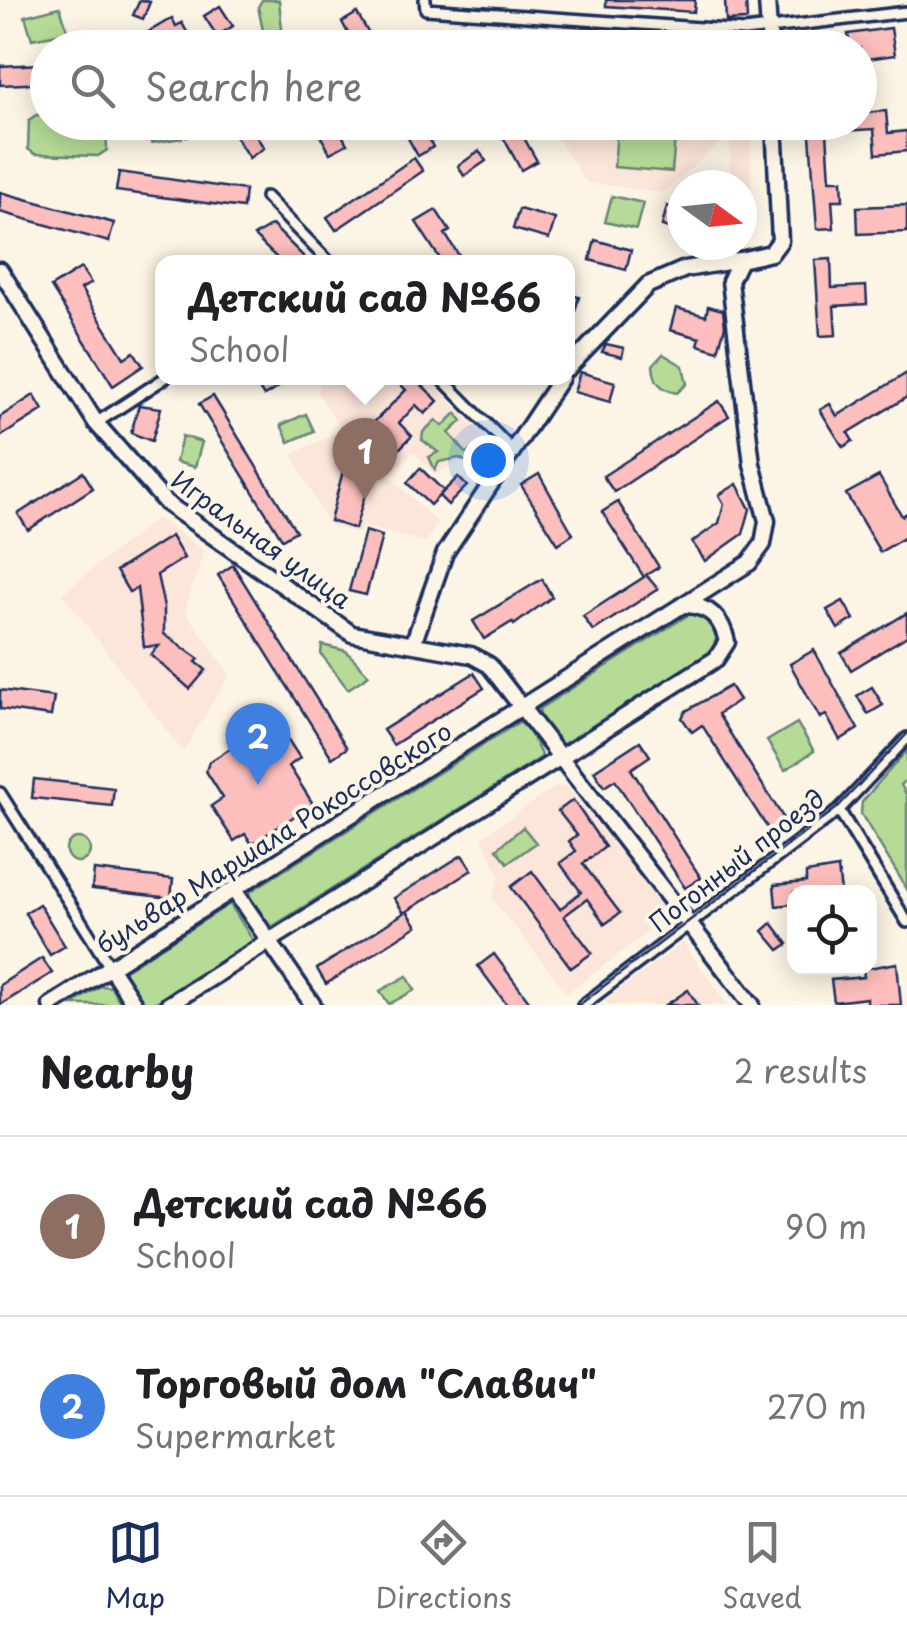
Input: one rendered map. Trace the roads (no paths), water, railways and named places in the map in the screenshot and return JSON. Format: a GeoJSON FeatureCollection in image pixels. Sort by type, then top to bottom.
{"type":"FeatureCollection","features":[{"type":"Feature","properties":{"kind":"street"},"geometry":{"type":"LineString","coordinates":[[768,0],[769,30]]}},
{"type":"Feature","properties":{"kind":"street"},"geometry":{"type":"LineString","coordinates":[[426,4],[732,30]]}},
{"type":"Feature","properties":{"kind":"street"},"geometry":{"type":"LineString","coordinates":[[750,30],[907,12]]}},
{"type":"Feature","properties":{"kind":"street"},"geometry":{"type":"LineString","coordinates":[[757,256],[771,253],[780,241],[775,140]]}},
{"type":"Feature","properties":{"kind":"street"},"geometry":{"type":"LineString","coordinates":[[266,197],[322,255]]}},
{"type":"Feature","properties":{"kind":"street"},"geometry":{"type":"LineString","coordinates":[[575,361],[648,285],[685,269],[740,260]]}},
{"type":"Feature","properties":{"kind":"street","name":"бульвар Маршала Рокоссовского"},"geometry":{"type":"LineString","coordinates":[[51,1005],[749,563],[762,544],[767,520],[752,464],[730,281],[740,260]]}},
{"type":"Feature","properties":{"kind":"street","name":"Игральная улица"},"geometry":{"type":"LineString","coordinates":[[0,270],[96,423],[166,503],[352,634],[480,658],[522,709]]}},
{"type":"Feature","properties":{"kind":"street"},"geometry":{"type":"LineString","coordinates":[[96,423],[155,384]]}},
{"type":"Feature","properties":{"kind":"street"},"geometry":{"type":"LineString","coordinates":[[449,385],[511,449]]}},
{"type":"Feature","properties":{"kind":"street"},"geometry":{"type":"LineString","coordinates":[[413,644],[445,553],[556,385]]}},
{"type":"Feature","properties":{"kind":"street"},"geometry":{"type":"LineString","coordinates":[[168,1005],[722,655],[727,642],[716,597],[724,580]]}},
{"type":"Feature","properties":{"kind":"street"},"geometry":{"type":"LineString","coordinates":[[686,605],[706,608],[720,621]]}},
{"type":"Feature","properties":{"kind":"street"},"geometry":{"type":"LineString","coordinates":[[522,709],[752,1005]]}},
{"type":"Feature","properties":{"kind":"street","name":"Погонный проезд"},"geometry":{"type":"LineString","coordinates":[[584,1005],[839,810],[907,738]]}},
{"type":"Feature","properties":{"kind":"street"},"geometry":{"type":"LineString","coordinates":[[0,793],[135,1005]]}},
{"type":"Feature","properties":{"kind":"street"},"geometry":{"type":"LineString","coordinates":[[839,810],[907,922]]}},
{"type":"Feature","properties":{"kind":"street"},"geometry":{"type":"LineString","coordinates":[[234,890],[313,1005]]}},
{"type":"Feature","properties":{"kind":"tram line"},"geometry":{"type":"LineString","coordinates":[[579,1005],[837,808],[907,734]]}},
{"type":"Feature","properties":{"kind":"place","name":"Детский сад №66"},"geometry":{"type":"Point","coordinates":[365,500]}},
{"type":"Feature","properties":{"kind":"place","name":"Торговый дом \"Славич\""},"geometry":{"type":"Point","coordinates":[258,785]}}]}
